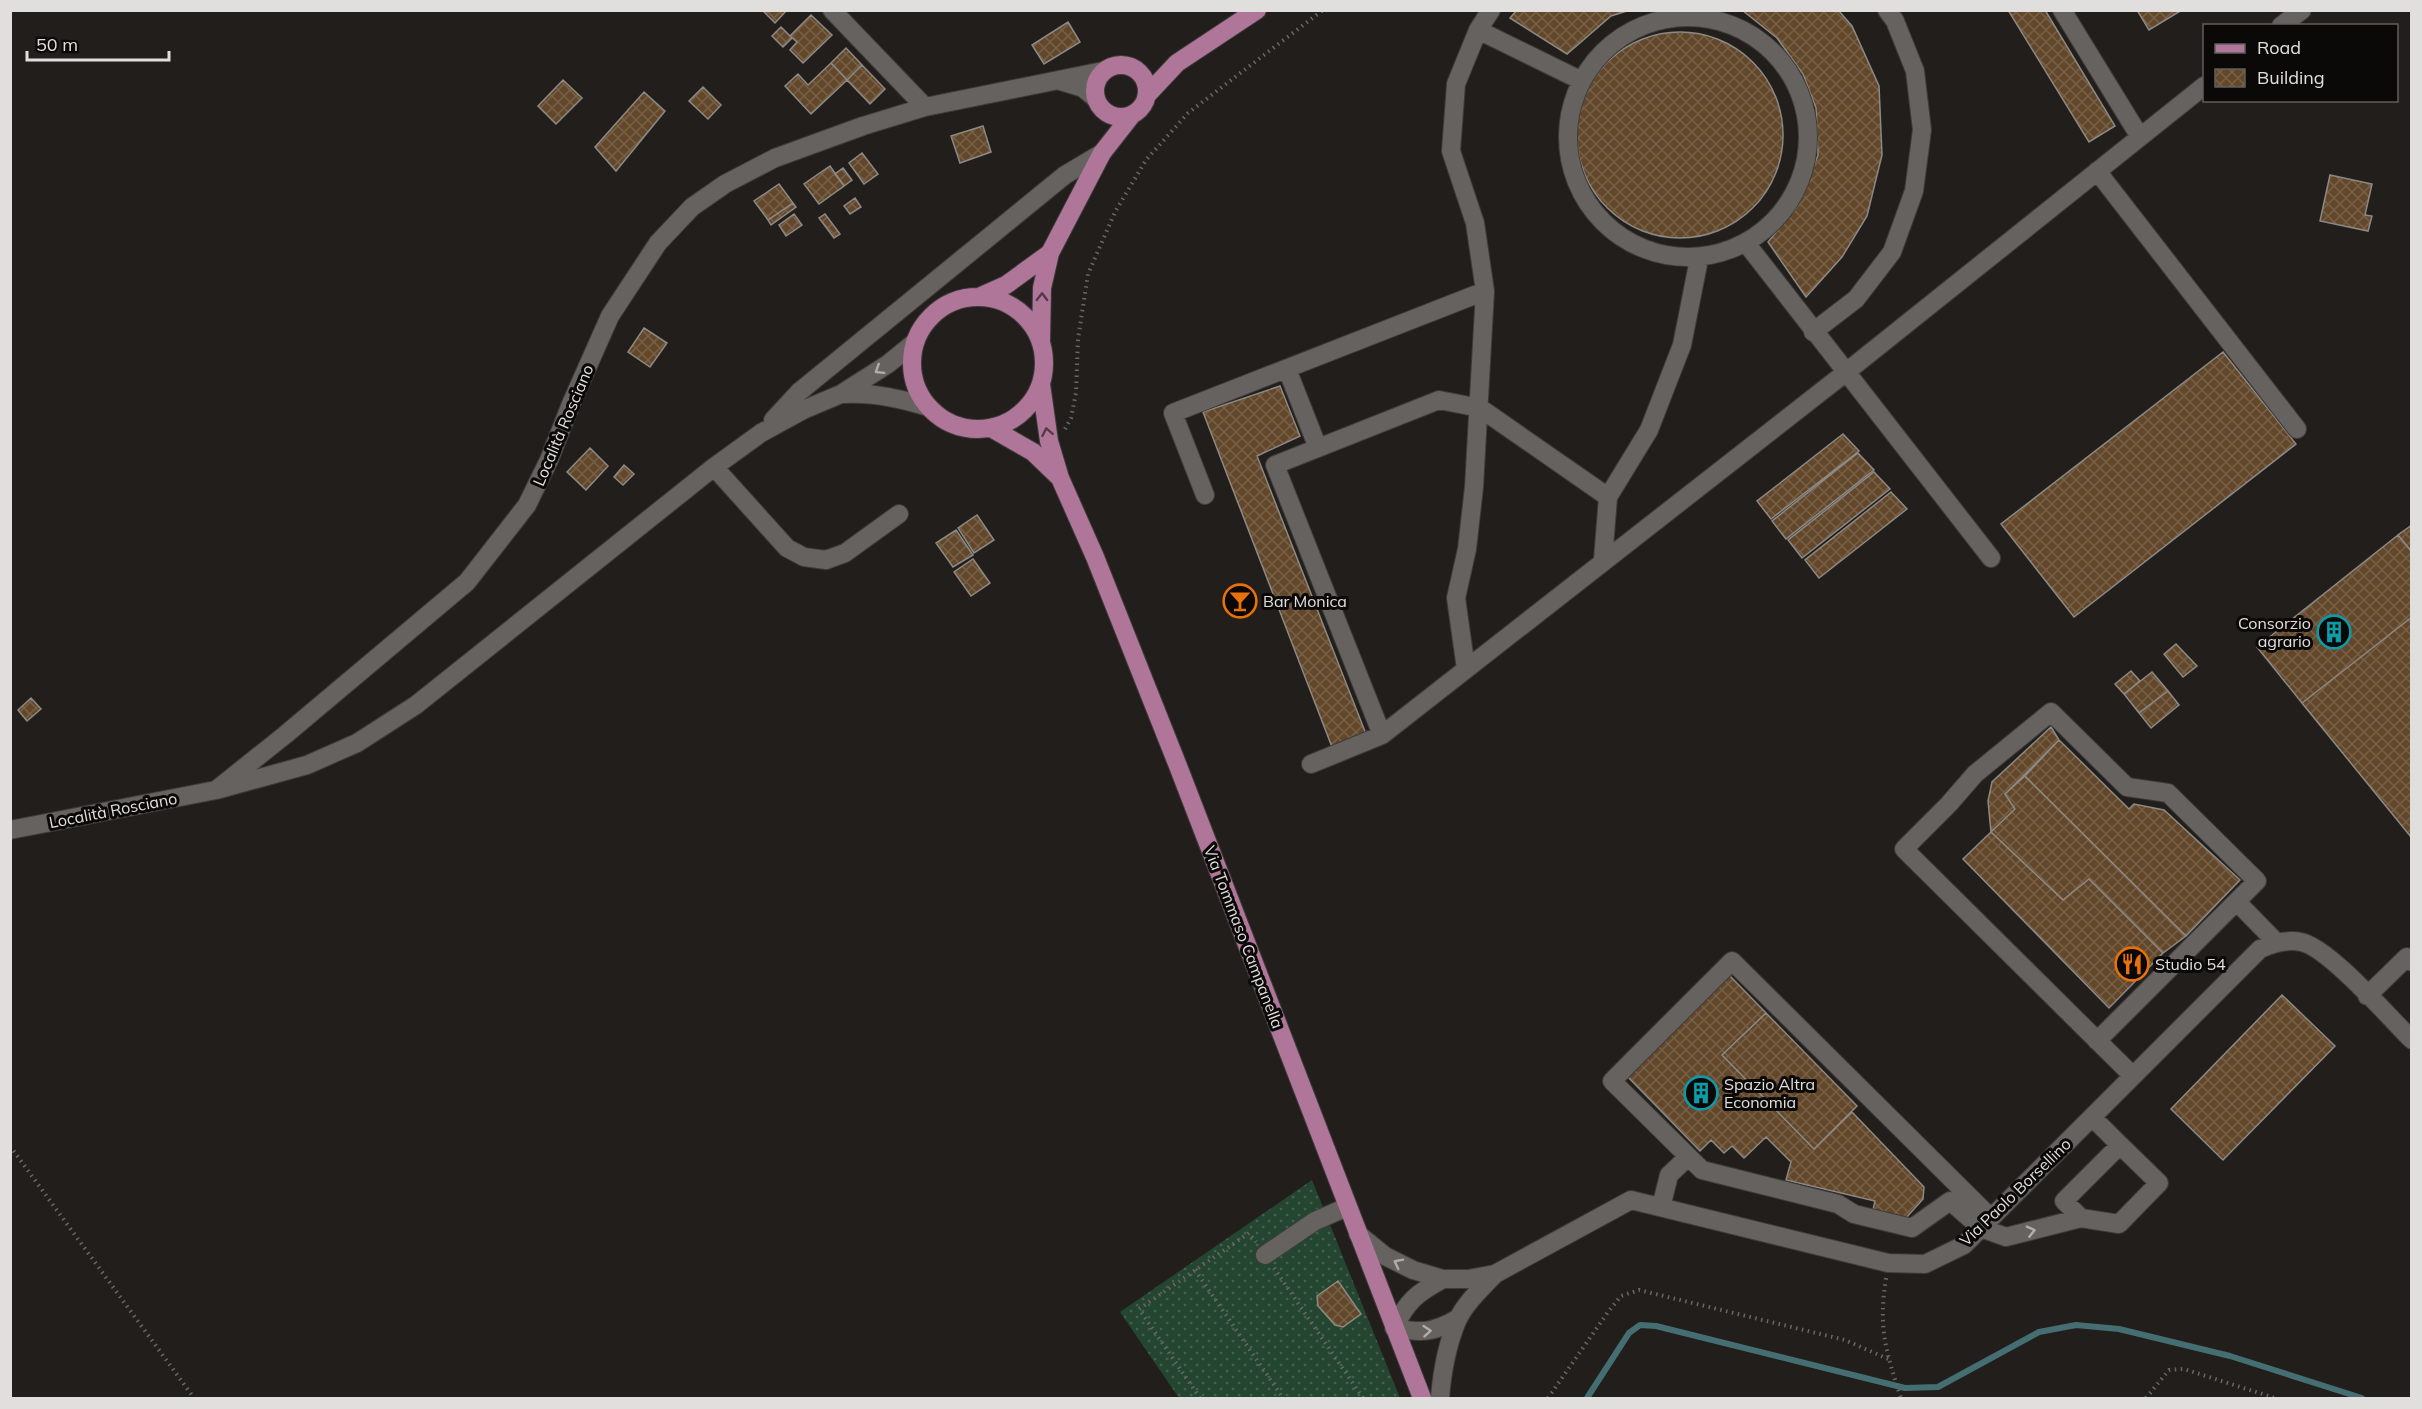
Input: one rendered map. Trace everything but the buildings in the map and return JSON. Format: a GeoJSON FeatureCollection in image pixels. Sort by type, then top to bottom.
{"type":"FeatureCollection","features":[{"type":"Feature","properties":{"kind":"main road"},"geometry":{"type":"LineString","coordinates":[[1041,343],[1042,288],[1050,253],[1102,153],[1131,116],[1144,104],[1147,95],[1177,63],[1251,15]]}},
{"type":"Feature","properties":{"kind":"main road"},"geometry":{"type":"LineString","coordinates":[[1102,153],[1105,126],[1094,87],[1103,71],[1110,66],[1160,66],[1177,63]]}},
{"type":"Feature","properties":{"kind":"main road"},"geometry":{"type":"LineString","coordinates":[[1129,66],[1143,77],[1147,95]]}},
{"type":"Feature","properties":{"kind":"main road"},"geometry":{"type":"LineString","coordinates":[[1099,104],[1112,117],[1131,116]]}},
{"type":"Feature","properties":{"kind":"main road"},"geometry":{"type":"LineString","coordinates":[[979,297],[1006,285],[1050,253]]}},
{"type":"Feature","properties":{"kind":"main road"},"geometry":{"type":"LineString","coordinates":[[979,297],[993,298],[1018,310],[1036,330],[1044,357],[1041,384],[1035,397],[1022,412],[1005,424],[992,428],[964,428],[939,416],[920,396],[912,369],[915,342],[929,318],[940,309],[965,298],[979,297]]}},
{"type":"Feature","properties":{"kind":"main road","name":"Via Tommaso Campanella"},"geometry":{"type":"LineString","coordinates":[[1041,384],[1049,441],[1060,478],[1095,557],[1174,755],[1422,1398]]}},
{"type":"Feature","properties":{"kind":"main road","name":"Via Tommaso Campanella"},"geometry":{"type":"LineString","coordinates":[[992,428],[1033,452],[1060,478]]}},
{"type":"Feature","properties":{"kind":"street"},"geometry":{"type":"LineString","coordinates":[[832,10],[925,107]]}},
{"type":"Feature","properties":{"kind":"street"},"geometry":{"type":"LineString","coordinates":[[1466,669],[1456,598],[1467,549],[1472,507],[1480,408],[1485,291],[1475,223],[1451,151],[1456,84],[1478,30],[1491,10]]}},
{"type":"Feature","properties":{"kind":"street"},"geometry":{"type":"LineString","coordinates":[[1813,332],[1856,299],[1892,252],[1914,190],[1922,130],[1915,71],[1895,21],[1887,10]]}},
{"type":"Feature","properties":{"kind":"street"},"geometry":{"type":"LineString","coordinates":[[2062,10],[2140,137]]}},
{"type":"Feature","properties":{"kind":"street"},"geometry":{"type":"LineString","coordinates":[[2284,24],[2302,10]]}},
{"type":"Feature","properties":{"kind":"street"},"geometry":{"type":"LineString","coordinates":[[1675,16],[1735,24],[1780,57],[1806,106],[1807,162],[1786,209],[1746,243],[1699,259],[1655,255],[1611,232],[1576,187],[1565,137],[1580,80],[1615,38],[1675,16]]}},
{"type":"Feature","properties":{"kind":"street"},"geometry":{"type":"LineString","coordinates":[[1478,30],[1580,80]]}},
{"type":"Feature","properties":{"kind":"street","name":"Località Rosciano"},"geometry":{"type":"LineString","coordinates":[[216,790],[467,582],[527,505],[549,460],[610,316],[658,243],[692,207],[725,184],[775,158],[925,107],[1103,71]]}},
{"type":"Feature","properties":{"kind":"street"},"geometry":{"type":"LineString","coordinates":[[1058,80],[1083,88],[1099,104]]}},
{"type":"Feature","properties":{"kind":"street"},"geometry":{"type":"LineString","coordinates":[[1311,764],[1382,735],[1845,373],[2203,88]]}},
{"type":"Feature","properties":{"kind":"street"},"geometry":{"type":"LineString","coordinates":[[761,433],[799,392],[1065,175],[1102,153]]}},
{"type":"Feature","properties":{"kind":"street"},"geometry":{"type":"LineString","coordinates":[[2097,171],[2297,429]]}},
{"type":"Feature","properties":{"kind":"street"},"geometry":{"type":"LineString","coordinates":[[1746,243],[1991,558]]}},
{"type":"Feature","properties":{"kind":"street"},"geometry":{"type":"LineString","coordinates":[[1603,560],[1608,497],[1649,430],[1682,345],[1699,259]]}},
{"type":"Feature","properties":{"kind":"street"},"geometry":{"type":"LineString","coordinates":[[1205,495],[1173,413],[1485,291]]}},
{"type":"Feature","properties":{"kind":"street","name":"Località Rosciano"},"geometry":{"type":"LineString","coordinates":[[10,830],[216,790],[308,765],[357,743],[416,705],[714,466],[761,433],[803,410],[841,394],[888,364],[915,342]]}},
{"type":"Feature","properties":{"kind":"street"},"geometry":{"type":"LineString","coordinates":[[1287,369],[1318,448]]}},
{"type":"Feature","properties":{"kind":"street","name":"Località Rosciano"},"geometry":{"type":"LineString","coordinates":[[841,394],[863,392],[900,398],[928,407]]}},
{"type":"Feature","properties":{"kind":"street"},"geometry":{"type":"LineString","coordinates":[[1382,735],[1275,465],[1439,400],[1480,408],[1608,497]]}},
{"type":"Feature","properties":{"kind":"street"},"geometry":{"type":"LineString","coordinates":[[714,466],[787,548],[804,557],[826,560],[845,553],[899,514]]}},
{"type":"Feature","properties":{"kind":"street"},"geometry":{"type":"LineString","coordinates":[[2097,1041],[2257,881],[2168,793],[2127,787],[2051,712],[1975,774],[1904,849],[2097,1041],[2133,1076]]}},
{"type":"Feature","properties":{"kind":"street"},"geometry":{"type":"LineString","coordinates":[[2237,902],[2276,942],[2301,942],[2325,953],[2412,1040]]}},
{"type":"Feature","properties":{"kind":"street","name":"Via Paolo Borsellino"},"geometry":{"type":"LineString","coordinates":[[1358,1234],[1385,1256],[1413,1270],[1443,1279],[1468,1279],[1495,1274],[1631,1200],[1888,1263],[1925,1264],[1964,1245],[2260,949],[2276,942]]}},
{"type":"Feature","properties":{"kind":"street"},"geometry":{"type":"LineString","coordinates":[[2367,996],[2407,957],[2412,962]]}},
{"type":"Feature","properties":{"kind":"street"},"geometry":{"type":"LineString","coordinates":[[1986,1223],[1732,961],[1612,1081],[1702,1170],[1838,1203],[1854,1214],[1912,1228],[1950,1201],[2006,1237],[2080,1218],[2119,1224],[2159,1183],[2092,1117]]}},
{"type":"Feature","properties":{"kind":"street"},"geometry":{"type":"LineString","coordinates":[[2080,1218],[2064,1201],[2120,1144]]}},
{"type":"Feature","properties":{"kind":"street"},"geometry":{"type":"LineString","coordinates":[[1661,1208],[1669,1175],[1688,1156]]}},
{"type":"Feature","properties":{"kind":"street"},"geometry":{"type":"LineString","coordinates":[[1265,1255],[1315,1221],[1347,1208]]}},
{"type":"Feature","properties":{"kind":"street","name":"Via Paolo Borsellino"},"geometry":{"type":"LineString","coordinates":[[1440,1398],[1446,1355],[1457,1319],[1495,1274]]}},
{"type":"Feature","properties":{"kind":"street","name":"Via Paolo Borsellino"},"geometry":{"type":"LineString","coordinates":[[1443,1279],[1420,1291],[1403,1308],[1394,1328],[1415,1332],[1438,1330],[1457,1319]]}},
{"type":"Feature","properties":{"kind":"path"},"geometry":{"type":"LineString","coordinates":[[1063,432],[1071,418],[1076,393],[1078,339],[1088,274],[1115,212],[1146,160],[1188,113],[1323,10]]}},
{"type":"Feature","properties":{"kind":"path"},"geometry":{"type":"LineString","coordinates":[[10,1146],[194,1398]]}},
{"type":"Feature","properties":{"kind":"path"},"geometry":{"type":"LineString","coordinates":[[1200,1398],[1138,1309],[1249,1233],[1363,1398]]}},
{"type":"Feature","properties":{"kind":"path"},"geometry":{"type":"LineString","coordinates":[[1888,1263],[1881,1327],[1888,1359],[1901,1398]]}},
{"type":"Feature","properties":{"kind":"path"},"geometry":{"type":"LineString","coordinates":[[1195,1270],[1283,1398]]}},
{"type":"Feature","properties":{"kind":"path"},"geometry":{"type":"LineString","coordinates":[[1548,1398],[1621,1296],[1639,1290],[1845,1341],[1888,1359]]}},
{"type":"Feature","properties":{"kind":"path"},"geometry":{"type":"LineString","coordinates":[[2146,1398],[2169,1370],[2184,1369],[2275,1398]]}},
{"type":"Feature","properties":{"kind":"green space"},"geometry":{"type":"Polygon","coordinates":[[[1312,1180],[1400,1398],[1179,1398],[1120,1312],[1312,1180]]]}},
{"type":"Feature","properties":{"kind":"waterway"},"geometry":{"type":"LineString","coordinates":[[1587,1398],[1629,1333],[1640,1325],[1656,1326],[1905,1388],[1938,1387],[2039,1332],[2076,1325],[2119,1329],[2230,1356],[2362,1398]]}},
{"type":"Feature","properties":{"kind":"place","name":"Bar Monica"},"geometry":{"type":"Point","coordinates":[1240,601]}},
{"type":"Feature","properties":{"kind":"place","name":"Consorzio agrario"},"geometry":{"type":"Point","coordinates":[2334,632]}},
{"type":"Feature","properties":{"kind":"place","name":"Studio 54"},"geometry":{"type":"Point","coordinates":[2132,964]}},
{"type":"Feature","properties":{"kind":"place","name":"Spazio Altra Economia"},"geometry":{"type":"Point","coordinates":[1701,1093]}}]}
